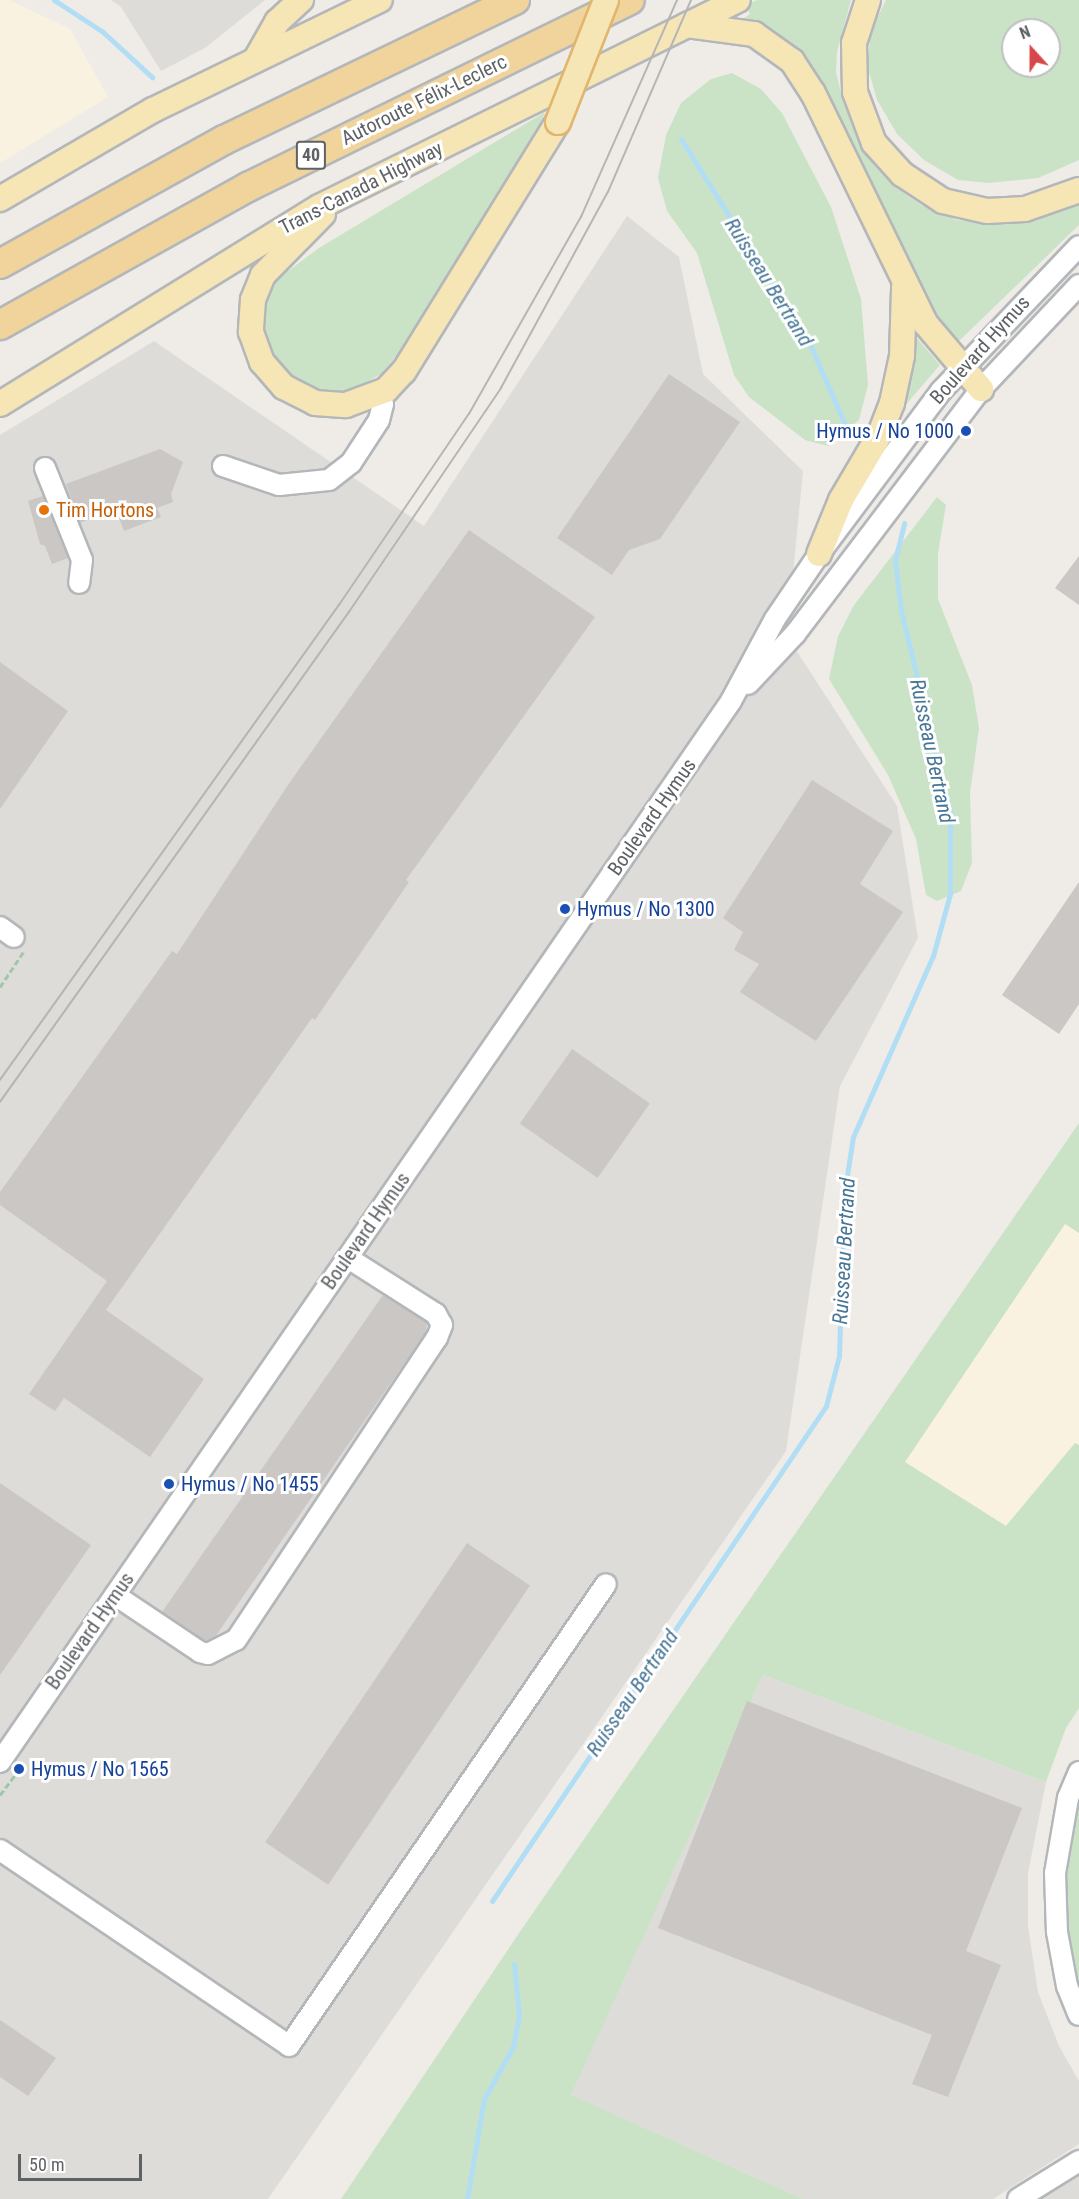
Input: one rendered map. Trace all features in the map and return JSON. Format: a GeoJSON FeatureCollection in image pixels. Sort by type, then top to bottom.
{"type":"FeatureCollection","features":[{"type":"Feature","properties":{"kind":"highway"},"geometry":{"type":"LineString","coordinates":[[0,264],[224,140],[515,0]]}},
{"type":"Feature","properties":{"kind":"highway","name":"Autoroute Félix-Leclerc"},"geometry":{"type":"LineString","coordinates":[[0,325],[248,187],[630,0]]}},
{"type":"Feature","properties":{"kind":"main road"},"geometry":{"type":"LineString","coordinates":[[256,59],[277,22],[301,0]]}},
{"type":"Feature","properties":{"kind":"main road"},"geometry":{"type":"LineString","coordinates":[[0,199],[134,120],[380,0]]}},
{"type":"Feature","properties":{"kind":"main road"},"geometry":{"type":"LineString","coordinates":[[340,196],[266,270],[253,300],[251,332],[258,355],[272,376],[305,399],[336,406],[380,394],[410,362],[558,122],[606,0]]}},
{"type":"Feature","properties":{"kind":"main road","name":"Trans-Canada Highway"},"geometry":{"type":"LineString","coordinates":[[0,404],[278,230],[340,196],[738,0]]}},
{"type":"Feature","properties":{"kind":"main road"},"geometry":{"type":"LineString","coordinates":[[868,0],[854,43],[855,92],[874,143],[902,174],[943,201],[987,212],[1025,209],[1079,190]]}},
{"type":"Feature","properties":{"kind":"main road"},"geometry":{"type":"LineString","coordinates":[[687,25],[754,34],[792,61],[813,93],[904,285],[932,334],[981,389]]}},
{"type":"Feature","properties":{"kind":"main road"},"geometry":{"type":"LineString","coordinates":[[819,554],[842,500],[880,434],[892,403],[902,356],[904,285]]}},
{"type":"Feature","properties":{"kind":"street","name":"Boulevard Hymus"},"geometry":{"type":"LineString","coordinates":[[0,1762],[731,701],[775,619],[819,554],[962,368],[1079,246]]}},
{"type":"Feature","properties":{"kind":"street","name":"Boulevard Hymus"},"geometry":{"type":"LineString","coordinates":[[731,701],[795,634],[981,389],[1079,285]]}},
{"type":"Feature","properties":{"kind":"street"},"geometry":{"type":"LineString","coordinates":[[223,466],[279,485],[329,480],[351,463],[379,420],[383,404],[380,394]]}},
{"type":"Feature","properties":{"kind":"street"},"geometry":{"type":"LineString","coordinates":[[45,468],[82,560],[79,583]]}},
{"type":"Feature","properties":{"kind":"street"},"geometry":{"type":"LineString","coordinates":[[115,1595],[200,1652],[208,1654],[236,1640],[437,1338],[442,1325],[436,1314],[348,1258]]}},
{"type":"Feature","properties":{"kind":"street"},"geometry":{"type":"LineString","coordinates":[[0,1850],[289,2046],[606,1584]]}},
{"type":"Feature","properties":{"kind":"street"},"geometry":{"type":"LineString","coordinates":[[1079,1772],[1068,1798],[1055,1874],[1057,1932],[1067,1986],[1079,2016]]}},
{"type":"Feature","properties":{"kind":"street"},"geometry":{"type":"LineString","coordinates":[[1018,2199],[1079,2161]]}},
{"type":"Feature","properties":{"kind":"path"},"geometry":{"type":"LineString","coordinates":[[0,987],[24,951],[21,941],[7,932]]}},
{"type":"Feature","properties":{"kind":"path"},"geometry":{"type":"LineString","coordinates":[[0,1795],[19,1769]]}},
{"type":"Feature","properties":{"kind":"shaded area"},"geometry":{"type":"Polygon","coordinates":[[[0,0],[9,0],[70,29],[108,97],[0,163],[0,0]]]}},
{"type":"Feature","properties":{"kind":"shaded area"},"geometry":{"type":"Polygon","coordinates":[[[111,0],[265,0],[205,48],[161,71],[121,7],[111,0]]]}},
{"type":"Feature","properties":{"kind":"shaded area"},"geometry":{"type":"Polygon","coordinates":[[[627,216],[679,257],[703,374],[803,471],[787,636],[897,806],[918,938],[840,1086],[786,1451],[268,2199],[0,2199],[0,435],[154,341],[424,526],[627,216]]]}},
{"type":"Feature","properties":{"kind":"shaded area"},"geometry":{"type":"Polygon","coordinates":[[[1065,1223],[1079,1233],[1079,1445],[1075,1443],[1006,1526],[905,1462],[1065,1223]]]}},
{"type":"Feature","properties":{"kind":"shaded area"},"geometry":{"type":"Polygon","coordinates":[[[763,1675],[1046,1782],[1028,1873],[1028,1926],[1038,1992],[1059,2046],[1079,2081],[1079,2144],[993,2199],[803,2199],[570,2095],[763,1675]]]}},
{"type":"Feature","properties":{"kind":"shaded area"},"geometry":{"type":"Polygon","coordinates":[[[1079,2161],[1079,2199],[1018,2199],[1079,2161]]]}},
{"type":"Feature","properties":{"kind":"green space"},"geometry":{"type":"Polygon","coordinates":[[[757,0],[851,0],[837,52],[836,72],[843,101],[858,141],[874,165],[892,185],[921,205],[957,220],[999,225],[1023,223],[1079,203],[1079,225],[960,340],[953,341],[941,328],[770,32],[742,20],[750,14],[746,5],[757,0]]]}},
{"type":"Feature","properties":{"kind":"green space"},"geometry":{"type":"Polygon","coordinates":[[[886,0],[1079,0],[1079,160],[1038,178],[989,183],[958,180],[924,160],[897,134],[877,100],[867,65],[871,31],[886,0]]]}},
{"type":"Feature","properties":{"kind":"green space"},"geometry":{"type":"Polygon","coordinates":[[[732,73],[761,89],[782,113],[831,207],[861,299],[868,385],[859,420],[828,446],[805,440],[749,397],[734,375],[697,253],[667,211],[658,178],[666,135],[681,103],[711,79],[732,73]]]}},
{"type":"Feature","properties":{"kind":"green space"},"geometry":{"type":"Polygon","coordinates":[[[545,112],[527,156],[404,347],[381,374],[352,390],[333,393],[299,383],[283,372],[262,343],[258,307],[280,265],[288,271],[319,248],[545,112]]]}},
{"type":"Feature","properties":{"kind":"green space"},"geometry":{"type":"Polygon","coordinates":[[[910,330],[940,365],[891,422],[910,330]]]}},
{"type":"Feature","properties":{"kind":"green space"},"geometry":{"type":"Polygon","coordinates":[[[937,497],[946,505],[938,553],[938,599],[972,685],[979,728],[970,793],[972,863],[961,891],[937,901],[926,895],[916,839],[888,775],[829,679],[838,636],[854,605],[937,497]]]}},
{"type":"Feature","properties":{"kind":"green space"},"geometry":{"type":"Polygon","coordinates":[[[1079,1123],[1079,1233],[1065,1224],[905,1462],[1006,1526],[1075,1443],[1079,1445],[1079,1708],[1066,1728],[1046,1782],[763,1675],[571,2095],[803,2199],[341,2199],[517,1936],[1079,1123]]]}},
{"type":"Feature","properties":{"kind":"green space"},"geometry":{"type":"Polygon","coordinates":[[[1079,1772],[1079,2015],[1057,1932],[1068,1798],[1079,1772]]]}},
{"type":"Feature","properties":{"kind":"building"},"geometry":{"type":"Polygon","coordinates":[[[669,374],[740,422],[660,539],[629,550],[612,575],[557,538],[669,374]]]}},
{"type":"Feature","properties":{"kind":"building"},"geometry":{"type":"Polygon","coordinates":[[[160,449],[183,462],[171,494],[173,502],[157,508],[161,517],[124,531],[117,513],[111,515],[110,511],[80,523],[66,484],[160,449]]]}},
{"type":"Feature","properties":{"kind":"building"},"geometry":{"type":"Polygon","coordinates":[[[43,496],[68,558],[52,564],[45,546],[40,544],[28,501],[43,496]]]}},
{"type":"Feature","properties":{"kind":"building"},"geometry":{"type":"Polygon","coordinates":[[[469,530],[595,617],[406,880],[409,882],[315,1020],[312,1018],[106,1310],[204,1379],[150,1457],[64,1398],[55,1411],[29,1394],[107,1281],[0,1205],[0,1192],[172,951],[177,954],[290,782],[469,530]]]}},
{"type":"Feature","properties":{"kind":"building"},"geometry":{"type":"Polygon","coordinates":[[[1079,556],[1079,605],[1055,588],[1079,556]]]}},
{"type":"Feature","properties":{"kind":"building"},"geometry":{"type":"Polygon","coordinates":[[[0,662],[68,711],[0,809],[0,662]]]}},
{"type":"Feature","properties":{"kind":"building"},"geometry":{"type":"Polygon","coordinates":[[[812,780],[893,831],[860,884],[903,912],[816,1041],[740,992],[759,964],[734,950],[743,932],[723,918],[812,780]]]}},
{"type":"Feature","properties":{"kind":"building"},"geometry":{"type":"Polygon","coordinates":[[[1079,882],[1079,1004],[1059,1034],[1002,995],[1079,882]]]}},
{"type":"Feature","properties":{"kind":"building"},"geometry":{"type":"Polygon","coordinates":[[[572,1049],[650,1103],[598,1178],[520,1124],[572,1049]]]}},
{"type":"Feature","properties":{"kind":"building"},"geometry":{"type":"Polygon","coordinates":[[[383,1295],[427,1322],[426,1332],[215,1637],[205,1641],[162,1612],[383,1295]]]}},
{"type":"Feature","properties":{"kind":"building"},"geometry":{"type":"Polygon","coordinates":[[[0,1483],[91,1545],[0,1675],[0,1483]]]}},
{"type":"Feature","properties":{"kind":"building"},"geometry":{"type":"Polygon","coordinates":[[[467,1543],[530,1585],[328,1885],[265,1842],[467,1543]]]}},
{"type":"Feature","properties":{"kind":"building"},"geometry":{"type":"Polygon","coordinates":[[[747,1701],[1022,1808],[966,1951],[1001,1965],[948,2097],[912,2084],[932,2035],[658,1928],[747,1701]]]}},
{"type":"Feature","properties":{"kind":"building"},"geometry":{"type":"Polygon","coordinates":[[[0,2020],[56,2058],[28,2096],[0,2077],[0,2020]]]}},
{"type":"Feature","properties":{"kind":"waterway","name":"Ruisseau Bertrand"},"geometry":{"type":"LineString","coordinates":[[54,0],[103,32],[152,77]]}},
{"type":"Feature","properties":{"kind":"waterway","name":"Ruisseau Bertrand"},"geometry":{"type":"LineString","coordinates":[[681,139],[812,349],[847,429]]}},
{"type":"Feature","properties":{"kind":"waterway","name":"Ruisseau Bertrand"},"geometry":{"type":"LineString","coordinates":[[492,1901],[826,1406],[839,1356],[844,1195],[853,1137],[933,956],[950,894],[950,812],[901,611],[895,560],[904,523]]}},
{"type":"Feature","properties":{"kind":"waterway","name":"Ruisseau Bertrand"},"geometry":{"type":"LineString","coordinates":[[467,2199],[484,2099],[513,2047],[519,2015],[514,1964]]}},
{"type":"Feature","properties":{"kind":"tram line"},"geometry":{"type":"LineString","coordinates":[[0,1080],[339,605],[469,414],[581,217],[677,0]]}},
{"type":"Feature","properties":{"kind":"tram line"},"geometry":{"type":"LineString","coordinates":[[0,1102],[349,612],[501,388],[608,192],[691,0]]}},
{"type":"Feature","properties":{"kind":"place","name":"Hymus / No 1000"},"geometry":{"type":"Point","coordinates":[966,431]}},
{"type":"Feature","properties":{"kind":"place","name":"Tim Hortons"},"geometry":{"type":"Point","coordinates":[44,510]}},
{"type":"Feature","properties":{"kind":"place","name":"Hymus / No 1300"},"geometry":{"type":"Point","coordinates":[565,909]}},
{"type":"Feature","properties":{"kind":"place","name":"Hymus / No 1455"},"geometry":{"type":"Point","coordinates":[169,1484]}},
{"type":"Feature","properties":{"kind":"place","name":"Hymus / No 1565"},"geometry":{"type":"Point","coordinates":[19,1769]}}]}
